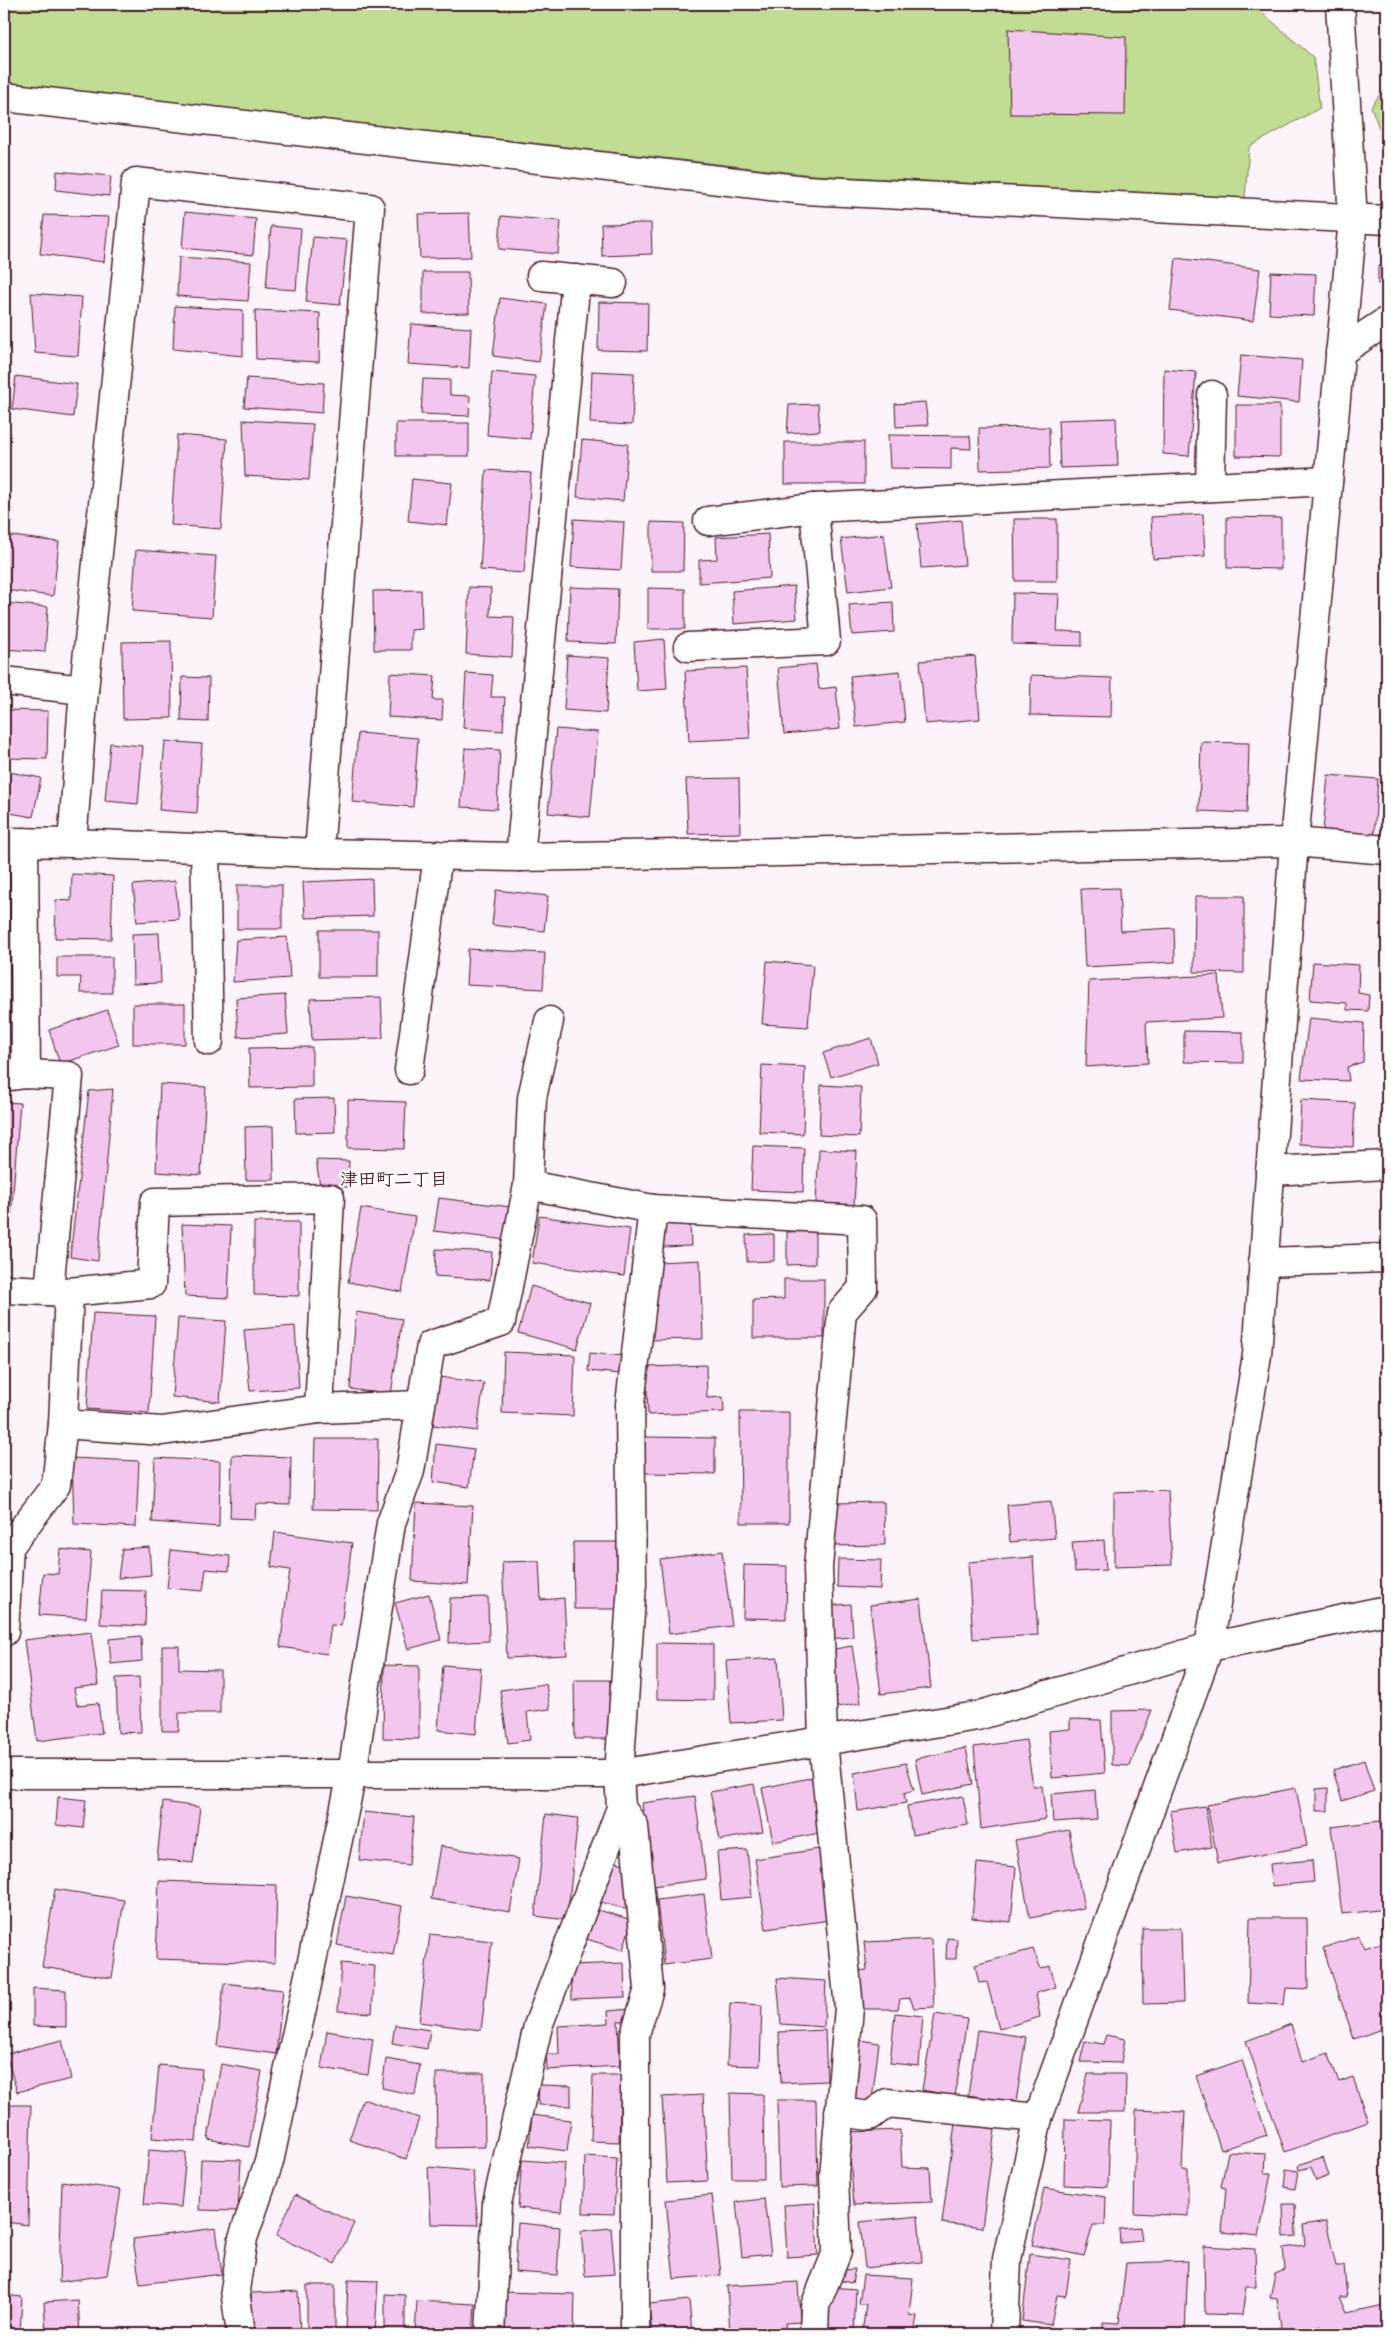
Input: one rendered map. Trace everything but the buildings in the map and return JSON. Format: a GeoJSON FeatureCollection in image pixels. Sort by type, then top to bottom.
{"type":"FeatureCollection","features":[{"type":"Feature","properties":{"kind":"street"},"geometry":{"type":"LineString","coordinates":[[1004,2334],[1007,2259],[1038,2118],[1209,1647],[1257,1355],[1294,842],[1353,220],[1340,4]]}},
{"type":"Feature","properties":{"kind":"street"},"geometry":{"type":"LineString","coordinates":[[4,96],[805,190],[1353,220],[1387,220]]}},
{"type":"Feature","properties":{"kind":"street"},"geometry":{"type":"LineString","coordinates":[[72,842],[84,690],[136,182],[370,208],[319,853]]}},
{"type":"Feature","properties":{"kind":"street"},"geometry":{"type":"LineString","coordinates":[[540,276],[613,283]]}},
{"type":"Feature","properties":{"kind":"street"},"geometry":{"type":"LineString","coordinates":[[520,856],[576,278]]}},
{"type":"Feature","properties":{"kind":"street"},"geometry":{"type":"LineString","coordinates":[[1340,352],[1387,321]]}},
{"type":"Feature","properties":{"kind":"street"},"geometry":{"type":"LineString","coordinates":[[1210,487],[1212,395]]}},
{"type":"Feature","properties":{"kind":"street"},"geometry":{"type":"LineString","coordinates":[[708,521],[814,508],[1328,481]]}},
{"type":"Feature","properties":{"kind":"street"},"geometry":{"type":"LineString","coordinates":[[688,647],[826,641],[814,508]]}},
{"type":"Feature","properties":{"kind":"street"},"geometry":{"type":"LineString","coordinates":[[4,680],[84,690]]}},
{"type":"Feature","properties":{"kind":"street"},"geometry":{"type":"LineString","coordinates":[[4,1632],[9,1547],[56,1485],[63,1424],[59,1291],[70,1076],[15,1076],[14,842],[72,842],[319,853],[520,856],[1294,842],[1387,850]]}},
{"type":"Feature","properties":{"kind":"street"},"geometry":{"type":"LineString","coordinates":[[205,848],[209,1041]]}},
{"type":"Feature","properties":{"kind":"street"},"geometry":{"type":"LineString","coordinates":[[409,1070],[438,855]]}},
{"type":"Feature","properties":{"kind":"street"},"geometry":{"type":"LineString","coordinates":[[241,2334],[235,2290],[243,2238],[269,2162],[352,1774],[391,1523],[410,1471],[431,1345],[501,1322],[528,1185],[532,1098],[549,1021]]}},
{"type":"Feature","properties":{"kind":"street"},"geometry":{"type":"LineString","coordinates":[[1270,1171],[1387,1165]]}},
{"type":"Feature","properties":{"kind":"street"},"geometry":{"type":"LineString","coordinates":[[528,1185],[653,1209],[862,1220],[863,1288],[842,1312],[818,1567],[823,1741],[849,2008],[834,2175],[837,2252],[815,2306],[814,2334]]}},
{"type":"Feature","properties":{"kind":"street"},"geometry":{"type":"LineString","coordinates":[[4,1289],[59,1291],[151,1284],[154,1202],[330,1198],[319,1409]]}},
{"type":"Feature","properties":{"kind":"street"},"geometry":{"type":"LineString","coordinates":[[490,2334],[497,2203],[538,2026],[620,1808],[619,1774],[632,1584],[630,1404],[653,1209]]}},
{"type":"Feature","properties":{"kind":"street"},"geometry":{"type":"LineString","coordinates":[[1263,1262],[1387,1258]]}},
{"type":"Feature","properties":{"kind":"street"},"geometry":{"type":"LineString","coordinates":[[63,1424],[162,1431],[319,1409],[420,1405]]}},
{"type":"Feature","properties":{"kind":"street"},"geometry":{"type":"LineString","coordinates":[[4,1774],[619,1774],[977,1716],[1209,1647],[1387,1610]]}},
{"type":"Feature","properties":{"kind":"street"},"geometry":{"type":"LineString","coordinates":[[620,1808],[634,1826],[649,1989],[635,2034],[635,2334]]}},
{"type":"Feature","properties":{"kind":"street"},"geometry":{"type":"LineString","coordinates":[[840,2112],[870,2116],[887,2103],[1038,2118]]}},
{"type":"Feature","properties":{"kind":"green space"},"geometry":{"type":"Polygon","coordinates":[[[4,4],[1252,4],[1313,57],[1320,108],[1249,147],[1245,198],[814,175],[4,83],[4,4]]]}},
{"type":"Feature","properties":{"kind":"green space"},"geometry":{"type":"Polygon","coordinates":[[[1387,84],[1387,149],[1371,107],[1387,84]]]}},
{"type":"Feature","properties":{"kind":"district","name":"津田町二丁目"},"geometry":{"type":"Point","coordinates":[394,1179]}}]}
